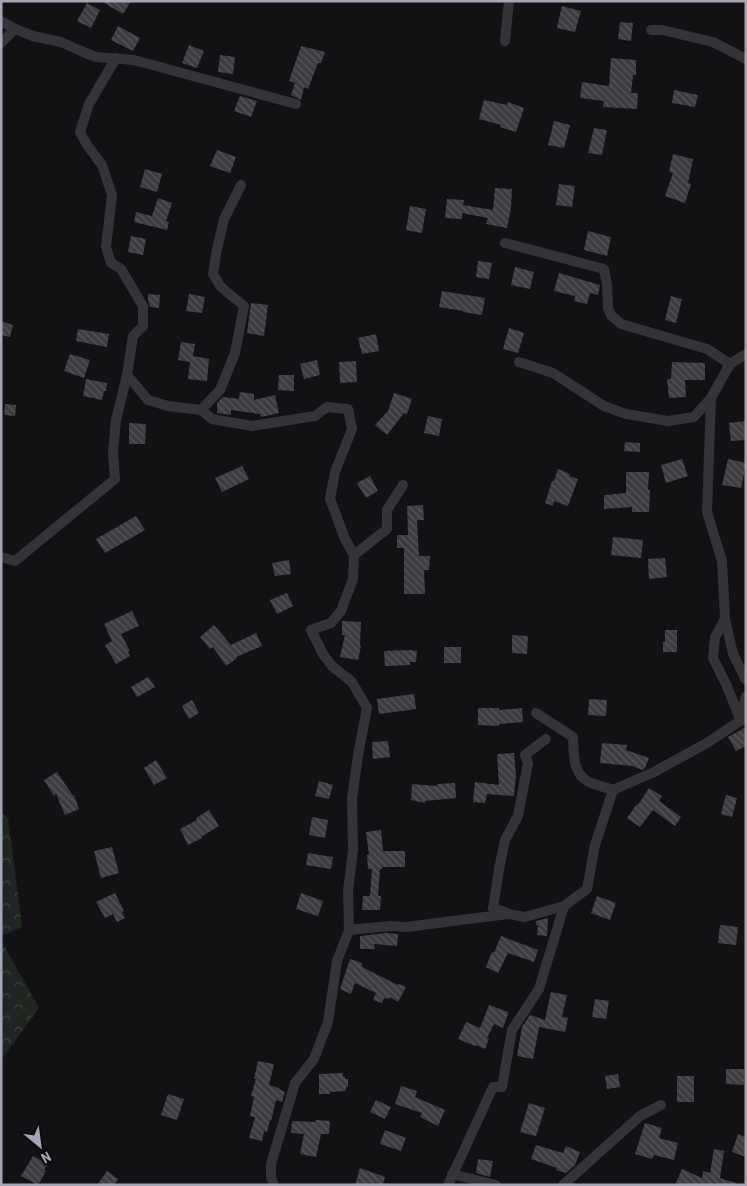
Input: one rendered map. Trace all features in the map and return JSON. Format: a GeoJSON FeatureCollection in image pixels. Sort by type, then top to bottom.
{"type":"FeatureCollection","features":[{"type":"Feature","properties":{"kind":"street"},"geometry":{"type":"LineString","coordinates":[[505,41],[509,1]]}},
{"type":"Feature","properties":{"kind":"street"},"geometry":{"type":"LineString","coordinates":[[1,21],[34,36],[62,42],[96,57],[134,60],[296,104]]}},
{"type":"Feature","properties":{"kind":"street"},"geometry":{"type":"LineString","coordinates":[[1,43],[16,29]]}},
{"type":"Feature","properties":{"kind":"street"},"geometry":{"type":"LineString","coordinates":[[651,30],[662,30],[713,42],[746,59]]}},
{"type":"Feature","properties":{"kind":"street"},"geometry":{"type":"LineString","coordinates":[[1,557],[15,561],[115,479],[113,453],[116,420],[127,375],[133,336],[143,326],[143,306],[121,269],[111,263],[106,247],[112,194],[102,165],[80,132],[89,104],[116,58]]}},
{"type":"Feature","properties":{"kind":"street"},"geometry":{"type":"LineString","coordinates":[[201,410],[220,390],[235,353],[244,306],[221,287],[213,274],[224,219],[241,185]]}},
{"type":"Feature","properties":{"kind":"street"},"geometry":{"type":"LineString","coordinates":[[505,243],[604,269],[608,308],[611,315],[621,324],[707,349],[730,364]]}},
{"type":"Feature","properties":{"kind":"street"},"geometry":{"type":"LineString","coordinates":[[519,362],[554,373],[604,406],[626,414],[668,421],[694,417],[710,398],[730,364],[746,354]]}},
{"type":"Feature","properties":{"kind":"street"},"geometry":{"type":"LineString","coordinates":[[127,375],[148,400],[168,406],[201,410],[212,419],[252,426],[314,416],[327,408],[348,409],[352,429],[335,472],[330,499],[345,539],[354,555],[352,579],[341,611],[331,623],[311,630],[323,654],[332,666],[352,682],[366,708],[352,799],[353,850],[348,891],[349,930],[337,961],[328,1022],[314,1059],[295,1083],[271,1164],[271,1177],[274,1185]]}},
{"type":"Feature","properties":{"kind":"street"},"geometry":{"type":"LineString","coordinates":[[710,398],[707,512],[722,561],[725,619],[733,654],[746,680]]}},
{"type":"Feature","properties":{"kind":"street"},"geometry":{"type":"LineString","coordinates":[[354,555],[387,529],[386,510],[403,485]]}},
{"type":"Feature","properties":{"kind":"street"},"geometry":{"type":"LineString","coordinates":[[725,619],[715,637],[713,658],[743,719]]}},
{"type":"Feature","properties":{"kind":"street"},"geometry":{"type":"LineString","coordinates":[[536,714],[572,737],[578,772],[586,780],[613,790],[654,772],[707,743],[743,719],[746,696]]}},
{"type":"Feature","properties":{"kind":"street"},"geometry":{"type":"LineString","coordinates":[[546,739],[526,755],[528,763],[518,816],[505,840],[493,908],[508,914],[525,917],[564,906],[586,889],[595,845],[613,790]]}},
{"type":"Feature","properties":{"kind":"street"},"geometry":{"type":"LineString","coordinates":[[448,1185],[493,1086],[502,1087],[512,1030],[539,989],[564,906]]}},
{"type":"Feature","properties":{"kind":"street"},"geometry":{"type":"LineString","coordinates":[[349,930],[390,926],[406,927],[508,914]]}},
{"type":"Feature","properties":{"kind":"street"},"geometry":{"type":"LineString","coordinates":[[563,1185],[640,1116],[661,1105]]}},
{"type":"Feature","properties":{"kind":"street"},"geometry":{"type":"LineString","coordinates":[[452,1174],[496,1185]]}},
{"type":"Feature","properties":{"kind":"green space"},"geometry":{"type":"Polygon","coordinates":[[[1,813],[8,818],[22,927],[1,936],[1,813]]]}},
{"type":"Feature","properties":{"kind":"green space"},"geometry":{"type":"Polygon","coordinates":[[[1,940],[39,1008],[1,1060],[1,940]]]}},
{"type":"Feature","properties":{"kind":"building"},"geometry":{"type":"Polygon","coordinates":[[[101,1],[131,1],[123,14],[101,1]]]}},
{"type":"Feature","properties":{"kind":"building"},"geometry":{"type":"Polygon","coordinates":[[[87,3],[100,10],[91,28],[77,21],[87,3]]]}},
{"type":"Feature","properties":{"kind":"building"},"geometry":{"type":"Polygon","coordinates":[[[562,6],[581,11],[575,32],[557,28],[562,6]]]}},
{"type":"Feature","properties":{"kind":"building"},"geometry":{"type":"Polygon","coordinates":[[[620,22],[633,23],[631,41],[618,39],[620,22]]]}},
{"type":"Feature","properties":{"kind":"building"},"geometry":{"type":"Polygon","coordinates":[[[118,26],[140,38],[133,51],[111,40],[118,26]]]}},
{"type":"Feature","properties":{"kind":"building"},"geometry":{"type":"Polygon","coordinates":[[[189,45],[204,51],[197,68],[182,63],[189,45]]]}},
{"type":"Feature","properties":{"kind":"building"},"geometry":{"type":"Polygon","coordinates":[[[301,46],[325,52],[321,63],[318,63],[308,89],[304,87],[301,100],[291,95],[295,83],[289,81],[301,46]]]}},
{"type":"Feature","properties":{"kind":"building"},"geometry":{"type":"Polygon","coordinates":[[[220,55],[235,57],[233,74],[218,72],[220,55]]]}},
{"type":"Feature","properties":{"kind":"building"},"geometry":{"type":"Polygon","coordinates":[[[611,58],[636,60],[636,75],[633,75],[631,93],[638,93],[637,109],[603,107],[604,101],[580,98],[582,82],[609,86],[611,58]]]}},
{"type":"Feature","properties":{"kind":"building"},"geometry":{"type":"Polygon","coordinates":[[[674,90],[698,95],[695,107],[672,103],[674,90]]]}},
{"type":"Feature","properties":{"kind":"building"},"geometry":{"type":"Polygon","coordinates":[[[240,96],[257,101],[251,117],[234,111],[240,96]]]}},
{"type":"Feature","properties":{"kind":"building"},"geometry":{"type":"Polygon","coordinates":[[[484,100],[507,105],[508,102],[524,108],[516,132],[500,127],[501,125],[479,119],[484,100]]]}},
{"type":"Feature","properties":{"kind":"building"},"geometry":{"type":"Polygon","coordinates":[[[554,121],[570,125],[564,148],[548,145],[554,121]]]}},
{"type":"Feature","properties":{"kind":"building"},"geometry":{"type":"Polygon","coordinates":[[[594,128],[607,130],[602,155],[588,153],[594,128]]]}},
{"type":"Feature","properties":{"kind":"building"},"geometry":{"type":"Polygon","coordinates":[[[217,150],[236,157],[230,173],[210,166],[217,150]]]}},
{"type":"Feature","properties":{"kind":"building"},"geometry":{"type":"Polygon","coordinates":[[[673,154],[693,159],[688,183],[691,184],[685,203],[665,196],[673,173],[669,172],[673,154]]]}},
{"type":"Feature","properties":{"kind":"building"},"geometry":{"type":"Polygon","coordinates":[[[145,169],[162,174],[157,192],[140,187],[145,169]]]}},
{"type":"Feature","properties":{"kind":"building"},"geometry":{"type":"Polygon","coordinates":[[[559,184],[575,186],[572,207],[556,205],[559,184]]]}},
{"type":"Feature","properties":{"kind":"building"},"geometry":{"type":"Polygon","coordinates":[[[495,188],[512,189],[507,228],[486,224],[488,218],[462,213],[462,219],[445,218],[447,199],[464,200],[463,205],[493,210],[495,188]]]}},
{"type":"Feature","properties":{"kind":"building"},"geometry":{"type":"Polygon","coordinates":[[[158,198],[172,203],[166,221],[169,222],[167,230],[134,222],[136,212],[152,216],[158,198]]]}},
{"type":"Feature","properties":{"kind":"building"},"geometry":{"type":"Polygon","coordinates":[[[410,206],[426,209],[422,233],[406,230],[410,206]]]}},
{"type":"Feature","properties":{"kind":"building"},"geometry":{"type":"Polygon","coordinates":[[[588,231],[611,237],[607,256],[584,250],[588,231]]]}},
{"type":"Feature","properties":{"kind":"building"},"geometry":{"type":"Polygon","coordinates":[[[131,236],[146,239],[143,255],[128,252],[131,236]]]}},
{"type":"Feature","properties":{"kind":"building"},"geometry":{"type":"Polygon","coordinates":[[[478,261],[492,263],[489,279],[476,277],[478,261]]]}},
{"type":"Feature","properties":{"kind":"building"},"geometry":{"type":"Polygon","coordinates":[[[515,267],[534,272],[530,289],[511,285],[515,267]]]}},
{"type":"Feature","properties":{"kind":"building"},"geometry":{"type":"Polygon","coordinates":[[[559,273],[600,285],[598,295],[590,293],[587,304],[574,301],[575,296],[554,291],[559,273]]]}},
{"type":"Feature","properties":{"kind":"building"},"geometry":{"type":"Polygon","coordinates":[[[442,291],[485,298],[482,315],[439,307],[442,291]]]}},
{"type":"Feature","properties":{"kind":"building"},"geometry":{"type":"Polygon","coordinates":[[[148,294],[160,295],[159,308],[150,307],[148,294]]]}},
{"type":"Feature","properties":{"kind":"building"},"geometry":{"type":"Polygon","coordinates":[[[189,294],[205,297],[202,313],[186,311],[189,294]]]}},
{"type":"Feature","properties":{"kind":"building"},"geometry":{"type":"Polygon","coordinates":[[[671,296],[682,299],[676,323],[665,320],[671,296]]]}},
{"type":"Feature","properties":{"kind":"building"},"geometry":{"type":"Polygon","coordinates":[[[251,303],[268,305],[264,336],[247,333],[251,303]]]}},
{"type":"Feature","properties":{"kind":"building"},"geometry":{"type":"Polygon","coordinates":[[[1,321],[13,325],[10,337],[1,335],[1,321]]]}},
{"type":"Feature","properties":{"kind":"building"},"geometry":{"type":"Polygon","coordinates":[[[509,328],[524,333],[518,353],[503,349],[509,328]]]}},
{"type":"Feature","properties":{"kind":"building"},"geometry":{"type":"Polygon","coordinates":[[[78,329],[109,334],[107,347],[76,341],[78,329]]]}},
{"type":"Feature","properties":{"kind":"building"},"geometry":{"type":"Polygon","coordinates":[[[376,334],[379,351],[362,354],[358,338],[376,334]]]}},
{"type":"Feature","properties":{"kind":"building"},"geometry":{"type":"Polygon","coordinates":[[[181,342],[195,344],[193,356],[209,359],[207,381],[188,379],[190,362],[178,360],[181,342]]]}},
{"type":"Feature","properties":{"kind":"building"},"geometry":{"type":"Polygon","coordinates":[[[70,354],[90,360],[84,378],[64,371],[70,354]]]}},
{"type":"Feature","properties":{"kind":"building"},"geometry":{"type":"Polygon","coordinates":[[[317,360],[320,375],[304,379],[300,364],[317,360]]]}},
{"type":"Feature","properties":{"kind":"building"},"geometry":{"type":"Polygon","coordinates":[[[356,361],[357,382],[340,383],[339,362],[356,361]]]}},
{"type":"Feature","properties":{"kind":"building"},"geometry":{"type":"Polygon","coordinates":[[[672,362],[705,363],[705,380],[685,380],[686,397],[669,398],[667,379],[671,379],[672,362]]]}},
{"type":"Feature","properties":{"kind":"building"},"geometry":{"type":"Polygon","coordinates":[[[279,375],[294,375],[294,391],[278,390],[279,375]]]}},
{"type":"Feature","properties":{"kind":"building"},"geometry":{"type":"Polygon","coordinates":[[[86,379],[107,383],[102,400],[83,396],[86,379]]]}},
{"type":"Feature","properties":{"kind":"building"},"geometry":{"type":"Polygon","coordinates":[[[240,392],[254,394],[254,400],[275,395],[279,413],[261,417],[260,414],[231,410],[231,415],[217,413],[217,403],[223,397],[239,399],[240,392]]]}},
{"type":"Feature","properties":{"kind":"building"},"geometry":{"type":"Polygon","coordinates":[[[394,393],[412,399],[407,414],[404,413],[387,435],[375,425],[388,411],[394,393]]]}},
{"type":"Feature","properties":{"kind":"building"},"geometry":{"type":"Polygon","coordinates":[[[5,404],[16,405],[15,416],[4,415],[5,404]]]}},
{"type":"Feature","properties":{"kind":"building"},"geometry":{"type":"Polygon","coordinates":[[[428,416],[442,419],[439,436],[424,433],[428,416]]]}},
{"type":"Feature","properties":{"kind":"building"},"geometry":{"type":"Polygon","coordinates":[[[746,421],[746,440],[731,441],[729,423],[746,421]]]}},
{"type":"Feature","properties":{"kind":"building"},"geometry":{"type":"Polygon","coordinates":[[[129,423],[146,424],[145,444],[129,444],[129,423]]]}},
{"type":"Feature","properties":{"kind":"building"},"geometry":{"type":"Polygon","coordinates":[[[625,442],[640,443],[640,452],[624,451],[625,442]]]}},
{"type":"Feature","properties":{"kind":"building"},"geometry":{"type":"Polygon","coordinates":[[[682,459],[688,476],[666,483],[661,465],[682,459]]]}},
{"type":"Feature","properties":{"kind":"building"},"geometry":{"type":"Polygon","coordinates":[[[728,459],[746,463],[741,488],[722,485],[728,459]]]}},
{"type":"Feature","properties":{"kind":"building"},"geometry":{"type":"Polygon","coordinates":[[[242,466],[249,479],[222,492],[215,478],[242,466]]]}},
{"type":"Feature","properties":{"kind":"building"},"geometry":{"type":"Polygon","coordinates":[[[558,469],[578,479],[568,506],[554,501],[553,506],[545,503],[558,469]]]}},
{"type":"Feature","properties":{"kind":"building"},"geometry":{"type":"Polygon","coordinates":[[[626,472],[649,472],[649,512],[632,512],[632,507],[604,509],[604,495],[626,493],[626,472]]]}},
{"type":"Feature","properties":{"kind":"building"},"geometry":{"type":"Polygon","coordinates":[[[370,476],[378,491],[366,498],[357,483],[370,476]]]}},
{"type":"Feature","properties":{"kind":"building"},"geometry":{"type":"Polygon","coordinates":[[[423,505],[424,520],[417,520],[419,556],[430,556],[429,570],[424,570],[425,594],[404,594],[404,548],[397,548],[397,535],[408,535],[407,506],[423,505]]]}},
{"type":"Feature","properties":{"kind":"building"},"geometry":{"type":"Polygon","coordinates":[[[136,516],[145,530],[105,553],[96,539],[136,516]]]}},
{"type":"Feature","properties":{"kind":"building"},"geometry":{"type":"Polygon","coordinates":[[[613,537],[643,540],[641,558],[611,555],[613,537]]]}},
{"type":"Feature","properties":{"kind":"building"},"geometry":{"type":"Polygon","coordinates":[[[665,558],[667,577],[649,579],[648,559],[665,558]]]}},
{"type":"Feature","properties":{"kind":"building"},"geometry":{"type":"Polygon","coordinates":[[[289,560],[291,574],[275,576],[272,563],[289,560]]]}},
{"type":"Feature","properties":{"kind":"building"},"geometry":{"type":"Polygon","coordinates":[[[287,593],[293,606],[277,614],[270,600],[287,593]]]}},
{"type":"Feature","properties":{"kind":"building"},"geometry":{"type":"Polygon","coordinates":[[[132,611],[139,626],[121,634],[130,651],[128,652],[130,656],[116,664],[105,645],[112,641],[104,624],[132,611]]]}},
{"type":"Feature","properties":{"kind":"building"},"geometry":{"type":"Polygon","coordinates":[[[342,621],[361,622],[361,646],[358,660],[340,657],[345,635],[342,635],[342,621]]]}},
{"type":"Feature","properties":{"kind":"building"},"geometry":{"type":"Polygon","coordinates":[[[214,625],[231,645],[256,633],[262,646],[236,657],[226,666],[213,647],[210,649],[200,637],[214,625]]]}},
{"type":"Feature","properties":{"kind":"building"},"geometry":{"type":"Polygon","coordinates":[[[665,630],[677,630],[677,652],[663,652],[665,630]]]}},
{"type":"Feature","properties":{"kind":"building"},"geometry":{"type":"Polygon","coordinates":[[[512,635],[528,636],[527,654],[512,653],[512,635]]]}},
{"type":"Feature","properties":{"kind":"building"},"geometry":{"type":"Polygon","coordinates":[[[444,647],[461,647],[461,663],[444,663],[444,647]]]}},
{"type":"Feature","properties":{"kind":"building"},"geometry":{"type":"Polygon","coordinates":[[[384,651],[417,651],[416,662],[410,662],[410,665],[385,666],[384,651]]]}},
{"type":"Feature","properties":{"kind":"building"},"geometry":{"type":"Polygon","coordinates":[[[148,677],[155,687],[137,697],[131,687],[148,677]]]}},
{"type":"Feature","properties":{"kind":"building"},"geometry":{"type":"Polygon","coordinates":[[[414,694],[416,709],[379,714],[377,699],[414,694]]]}},
{"type":"Feature","properties":{"kind":"building"},"geometry":{"type":"Polygon","coordinates":[[[589,699],[607,700],[606,716],[588,715],[589,699]]]}},
{"type":"Feature","properties":{"kind":"building"},"geometry":{"type":"Polygon","coordinates":[[[192,700],[199,713],[189,719],[182,706],[192,700]]]}},
{"type":"Feature","properties":{"kind":"building"},"geometry":{"type":"Polygon","coordinates":[[[478,708],[499,708],[499,710],[522,708],[523,722],[499,724],[499,726],[478,725],[478,708]]]}},
{"type":"Feature","properties":{"kind":"building"},"geometry":{"type":"Polygon","coordinates":[[[746,727],[746,746],[736,751],[728,737],[746,727]]]}},
{"type":"Feature","properties":{"kind":"building"},"geometry":{"type":"Polygon","coordinates":[[[388,741],[390,757],[373,759],[372,742],[388,741]]]}},
{"type":"Feature","properties":{"kind":"building"},"geometry":{"type":"Polygon","coordinates":[[[602,743],[627,745],[626,750],[649,758],[645,768],[642,770],[632,766],[600,763],[602,743]]]}},
{"type":"Feature","properties":{"kind":"building"},"geometry":{"type":"Polygon","coordinates":[[[514,753],[516,775],[514,796],[487,794],[485,803],[473,802],[475,782],[499,785],[497,754],[514,753]]]}},
{"type":"Feature","properties":{"kind":"building"},"geometry":{"type":"Polygon","coordinates":[[[156,760],[167,778],[154,785],[144,768],[156,760]]]}},
{"type":"Feature","properties":{"kind":"building"},"geometry":{"type":"Polygon","coordinates":[[[57,772],[74,795],[79,809],[65,815],[56,794],[54,796],[44,780],[57,772]]]}},
{"type":"Feature","properties":{"kind":"building"},"geometry":{"type":"Polygon","coordinates":[[[319,781],[333,785],[329,799],[315,796],[319,781]]]}},
{"type":"Feature","properties":{"kind":"building"},"geometry":{"type":"Polygon","coordinates":[[[455,783],[456,798],[425,801],[425,803],[411,800],[412,784],[437,786],[437,784],[455,783]]]}},
{"type":"Feature","properties":{"kind":"building"},"geometry":{"type":"Polygon","coordinates":[[[649,788],[662,796],[659,801],[681,817],[675,826],[653,810],[640,827],[627,818],[649,788]]]}},
{"type":"Feature","properties":{"kind":"building"},"geometry":{"type":"Polygon","coordinates":[[[726,795],[737,798],[732,817],[721,814],[726,795]]]}},
{"type":"Feature","properties":{"kind":"building"},"geometry":{"type":"Polygon","coordinates":[[[209,810],[219,826],[188,845],[180,829],[197,820],[196,818],[209,810]]]}},
{"type":"Feature","properties":{"kind":"building"},"geometry":{"type":"Polygon","coordinates":[[[312,817],[328,820],[325,838],[309,835],[312,817]]]}},
{"type":"Feature","properties":{"kind":"building"},"geometry":{"type":"Polygon","coordinates":[[[381,830],[383,851],[405,851],[405,867],[382,867],[380,869],[378,896],[381,896],[380,910],[362,910],[363,896],[370,896],[372,869],[368,869],[367,855],[369,855],[366,832],[381,830]]]}},
{"type":"Feature","properties":{"kind":"building"},"geometry":{"type":"Polygon","coordinates":[[[112,847],[119,873],[101,878],[94,851],[112,847]]]}},
{"type":"Feature","properties":{"kind":"building"},"geometry":{"type":"Polygon","coordinates":[[[308,853],[333,857],[331,869],[306,865],[308,853]]]}},
{"type":"Feature","properties":{"kind":"building"},"geometry":{"type":"Polygon","coordinates":[[[115,893],[124,911],[122,912],[125,918],[117,922],[113,914],[105,918],[96,902],[115,893]]]}},
{"type":"Feature","properties":{"kind":"building"},"geometry":{"type":"Polygon","coordinates":[[[301,893],[323,901],[318,916],[296,909],[301,893]]]}},
{"type":"Feature","properties":{"kind":"building"},"geometry":{"type":"Polygon","coordinates":[[[597,896],[616,903],[610,920],[591,913],[597,896]]]}},
{"type":"Feature","properties":{"kind":"building"},"geometry":{"type":"Polygon","coordinates":[[[548,918],[547,936],[537,935],[538,925],[536,925],[536,921],[548,918]]]}},
{"type":"Feature","properties":{"kind":"building"},"geometry":{"type":"Polygon","coordinates":[[[720,925],[738,927],[736,945],[718,943],[720,925]]]}},
{"type":"Feature","properties":{"kind":"building"},"geometry":{"type":"Polygon","coordinates":[[[386,933],[398,934],[397,946],[374,944],[375,949],[360,949],[360,936],[386,933]]]}},
{"type":"Feature","properties":{"kind":"building"},"geometry":{"type":"Polygon","coordinates":[[[501,936],[538,950],[534,962],[508,953],[498,973],[486,967],[501,936]]]}},
{"type":"Feature","properties":{"kind":"building"},"geometry":{"type":"Polygon","coordinates":[[[350,959],[362,963],[362,967],[398,985],[406,987],[398,1002],[390,997],[389,999],[384,998],[382,1003],[373,1000],[376,993],[355,983],[351,994],[340,989],[350,959]]]}},
{"type":"Feature","properties":{"kind":"building"},"geometry":{"type":"Polygon","coordinates":[[[551,992],[567,995],[562,1017],[568,1018],[565,1032],[539,1027],[533,1059],[517,1056],[522,1027],[530,1015],[545,1020],[551,992]]]}},
{"type":"Feature","properties":{"kind":"building"},"geometry":{"type":"Polygon","coordinates":[[[595,999],[609,1001],[606,1019],[592,1017],[595,999]]]}},
{"type":"Feature","properties":{"kind":"building"},"geometry":{"type":"Polygon","coordinates":[[[489,1005],[508,1012],[508,1014],[503,1028],[494,1024],[487,1038],[489,1039],[485,1049],[458,1039],[466,1022],[480,1028],[489,1005]]]}},
{"type":"Feature","properties":{"kind":"building"},"geometry":{"type":"Polygon","coordinates":[[[258,1061],[274,1064],[269,1085],[285,1092],[282,1102],[276,1100],[271,1121],[267,1132],[264,1131],[262,1141],[249,1138],[255,1117],[250,1116],[254,1097],[251,1096],[256,1079],[254,1079],[258,1061]]]}},
{"type":"Feature","properties":{"kind":"building"},"geometry":{"type":"Polygon","coordinates":[[[726,1069],[744,1069],[744,1085],[726,1084],[726,1069]]]}},
{"type":"Feature","properties":{"kind":"building"},"geometry":{"type":"Polygon","coordinates":[[[343,1073],[343,1077],[348,1079],[346,1091],[319,1094],[319,1074],[343,1073]]]}},
{"type":"Feature","properties":{"kind":"building"},"geometry":{"type":"Polygon","coordinates":[[[618,1074],[620,1087],[607,1089],[605,1076],[618,1074]]]}},
{"type":"Feature","properties":{"kind":"building"},"geometry":{"type":"Polygon","coordinates":[[[677,1076],[694,1076],[694,1102],[677,1102],[677,1076]]]}},
{"type":"Feature","properties":{"kind":"building"},"geometry":{"type":"Polygon","coordinates":[[[401,1086],[417,1091],[415,1097],[445,1110],[438,1126],[420,1117],[422,1113],[395,1104],[401,1086]]]}},
{"type":"Feature","properties":{"kind":"building"},"geometry":{"type":"Polygon","coordinates":[[[168,1094],[184,1099],[177,1120],[161,1115],[168,1094]]]}},
{"type":"Feature","properties":{"kind":"building"},"geometry":{"type":"Polygon","coordinates":[[[376,1100],[391,1107],[385,1119],[370,1112],[376,1100]]]}},
{"type":"Feature","properties":{"kind":"building"},"geometry":{"type":"Polygon","coordinates":[[[529,1103],[545,1108],[536,1136],[520,1132],[529,1103]]]}},
{"type":"Feature","properties":{"kind":"building"},"geometry":{"type":"Polygon","coordinates":[[[316,1120],[330,1121],[329,1134],[321,1134],[316,1157],[300,1154],[304,1134],[291,1133],[292,1121],[315,1122],[316,1120]]]}},
{"type":"Feature","properties":{"kind":"building"},"geometry":{"type":"Polygon","coordinates":[[[645,1123],[662,1128],[659,1138],[678,1143],[674,1160],[654,1155],[652,1159],[635,1154],[645,1123]]]}},
{"type":"Feature","properties":{"kind":"building"},"geometry":{"type":"Polygon","coordinates":[[[385,1130],[406,1138],[401,1151],[380,1144],[385,1130]]]}},
{"type":"Feature","properties":{"kind":"building"},"geometry":{"type":"Polygon","coordinates":[[[738,1134],[746,1137],[746,1157],[732,1152],[738,1134]]]}},
{"type":"Feature","properties":{"kind":"building"},"geometry":{"type":"Polygon","coordinates":[[[536,1145],[563,1153],[566,1146],[580,1152],[575,1165],[566,1173],[531,1159],[536,1145]]]}},
{"type":"Feature","properties":{"kind":"building"},"geometry":{"type":"Polygon","coordinates":[[[714,1149],[724,1151],[720,1178],[736,1183],[736,1185],[675,1185],[682,1169],[702,1178],[703,1171],[710,1173],[714,1149]]]}},
{"type":"Feature","properties":{"kind":"building"},"geometry":{"type":"Polygon","coordinates":[[[33,1156],[48,1164],[38,1185],[21,1176],[33,1156]]]}},
{"type":"Feature","properties":{"kind":"building"},"geometry":{"type":"Polygon","coordinates":[[[478,1159],[493,1161],[490,1177],[476,1173],[478,1159]]]}},
{"type":"Feature","properties":{"kind":"building"},"geometry":{"type":"Polygon","coordinates":[[[360,1168],[385,1177],[383,1185],[355,1185],[360,1168]]]}},
{"type":"Feature","properties":{"kind":"building"},"geometry":{"type":"Polygon","coordinates":[[[107,1171],[118,1179],[114,1185],[97,1185],[107,1171]]]}}]}
